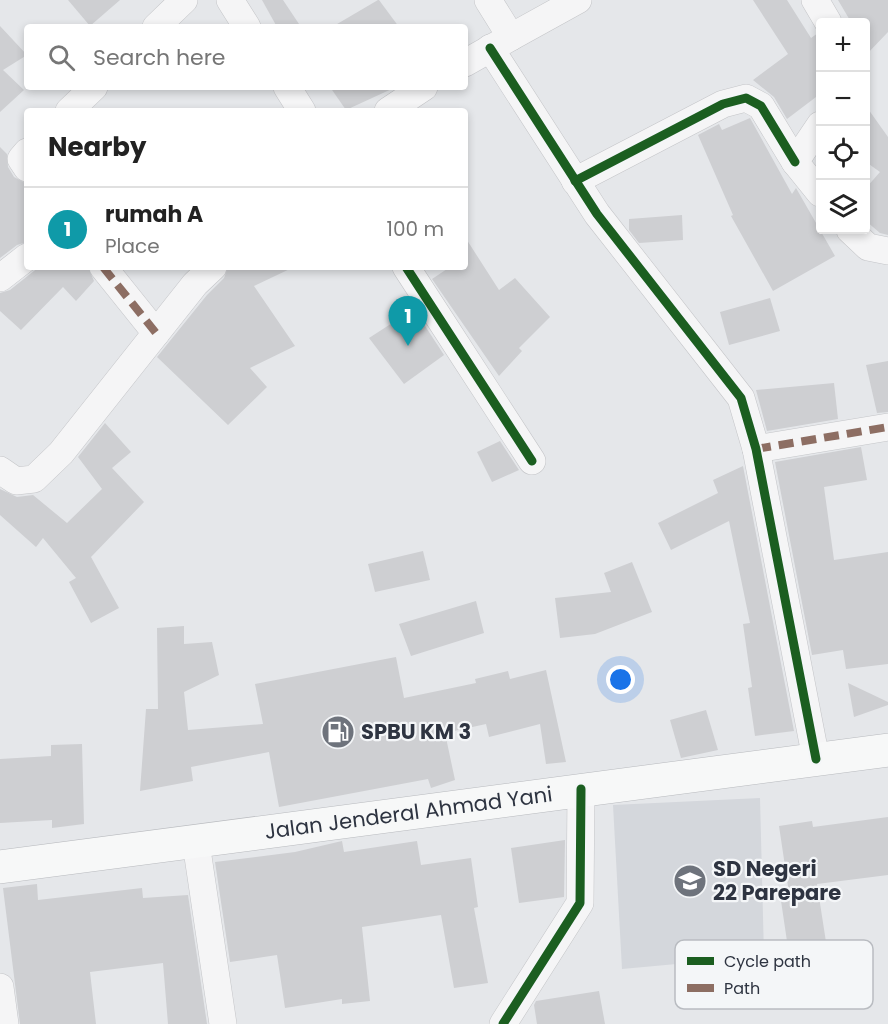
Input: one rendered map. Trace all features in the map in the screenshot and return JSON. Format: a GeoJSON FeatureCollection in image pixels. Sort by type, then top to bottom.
{"type":"FeatureCollection","features":[{"type":"Feature","properties":{"kind":"highway","name":"Jalan Jenderal Ahmad Yani"},"geometry":{"type":"LineString","coordinates":[[0,867],[196,843],[581,789],[888,750]]}},
{"type":"Feature","properties":{"kind":"street"},"geometry":{"type":"LineString","coordinates":[[159,24],[184,0]]}},
{"type":"Feature","properties":{"kind":"street"},"geometry":{"type":"LineString","coordinates":[[230,0],[245,24]]}},
{"type":"Feature","properties":{"kind":"street"},"geometry":{"type":"LineString","coordinates":[[488,0],[501,43],[575,181],[663,300],[737,390],[756,449],[816,759]]}},
{"type":"Feature","properties":{"kind":"street"},"geometry":{"type":"LineString","coordinates":[[468,61],[578,0]]}},
{"type":"Feature","properties":{"kind":"street"},"geometry":{"type":"LineString","coordinates":[[815,0],[826,18]]}},
{"type":"Feature","properties":{"kind":"street"},"geometry":{"type":"LineString","coordinates":[[72,108],[91,90]]}},
{"type":"Feature","properties":{"kind":"street"},"geometry":{"type":"LineString","coordinates":[[289,90],[300,108]]}},
{"type":"Feature","properties":{"kind":"street"},"geometry":{"type":"LineString","coordinates":[[392,108],[420,90]]}},
{"type":"Feature","properties":{"kind":"street"},"geometry":{"type":"LineString","coordinates":[[575,181],[723,105],[746,98],[761,106],[795,162],[816,188]]}},
{"type":"Feature","properties":{"kind":"street"},"geometry":{"type":"LineString","coordinates":[[795,162],[819,126]]}},
{"type":"Feature","properties":{"kind":"street"},"geometry":{"type":"LineString","coordinates":[[854,234],[868,247],[888,251]]}},
{"type":"Feature","properties":{"kind":"street"},"geometry":{"type":"LineString","coordinates":[[0,278],[24,259]]}},
{"type":"Feature","properties":{"kind":"street"},"geometry":{"type":"LineString","coordinates":[[105,270],[153,337]]}},
{"type":"Feature","properties":{"kind":"street"},"geometry":{"type":"LineString","coordinates":[[0,470],[16,481],[34,478],[61,453],[195,284],[210,270]]}},
{"type":"Feature","properties":{"kind":"street"},"geometry":{"type":"LineString","coordinates":[[408,270],[532,461]]}},
{"type":"Feature","properties":{"kind":"street"},"geometry":{"type":"LineString","coordinates":[[756,449],[888,427]]}},
{"type":"Feature","properties":{"kind":"street"},"geometry":{"type":"LineString","coordinates":[[503,1024],[580,903],[581,789]]}},
{"type":"Feature","properties":{"kind":"street"},"geometry":{"type":"LineString","coordinates":[[196,843],[223,1024]]}},
{"type":"Feature","properties":{"kind":"street"},"geometry":{"type":"LineString","coordinates":[[0,987],[6,1024]]}},
{"type":"Feature","properties":{"kind":"shaded area","name":"SD Negeri 22 Parepare"},"geometry":{"type":"Polygon","coordinates":[[[760,798],[764,940],[675,940],[675,964],[622,969],[613,805],[760,798]]]}},
{"type":"Feature","properties":{"kind":"building"},"geometry":{"type":"Polygon","coordinates":[[[68,0],[120,0],[92,24],[88,24],[68,0]]]}},
{"type":"Feature","properties":{"kind":"building"},"geometry":{"type":"Polygon","coordinates":[[[262,0],[283,0],[299,24],[275,24],[262,0]]]}},
{"type":"Feature","properties":{"kind":"building"},"geometry":{"type":"Polygon","coordinates":[[[378,0],[397,24],[337,24],[378,0]]]}},
{"type":"Feature","properties":{"kind":"building"},"geometry":{"type":"Polygon","coordinates":[[[753,0],[787,0],[811,38],[816,34],[816,97],[787,119],[774,97],[753,80],[788,54],[753,0]]]}},
{"type":"Feature","properties":{"kind":"building"},"geometry":{"type":"Polygon","coordinates":[[[838,0],[888,0],[888,32],[870,51],[870,18],[849,18],[838,0]]]}},
{"type":"Feature","properties":{"kind":"building"},"geometry":{"type":"Polygon","coordinates":[[[0,26],[24,52],[24,57],[3,70],[24,90],[0,112],[0,26]]]}},
{"type":"Feature","properties":{"kind":"building"},"geometry":{"type":"Polygon","coordinates":[[[332,90],[389,90],[350,108],[345,108],[332,90]]]}},
{"type":"Feature","properties":{"kind":"building"},"geometry":{"type":"Polygon","coordinates":[[[870,112],[888,137],[888,235],[880,233],[870,224],[870,183],[880,172],[870,165],[870,112]]]}},
{"type":"Feature","properties":{"kind":"building"},"geometry":{"type":"Polygon","coordinates":[[[750,118],[792,194],[796,188],[816,223],[816,234],[822,234],[835,256],[773,291],[731,216],[733,215],[698,135],[719,124],[722,130],[750,118]]]}},
{"type":"Feature","properties":{"kind":"building"},"geometry":{"type":"Polygon","coordinates":[[[0,147],[7,154],[8,167],[14,177],[24,182],[24,243],[17,245],[0,258],[0,147]]]}},
{"type":"Feature","properties":{"kind":"building"},"geometry":{"type":"Polygon","coordinates":[[[682,215],[683,240],[639,243],[629,230],[629,219],[682,215]]]}},
{"type":"Feature","properties":{"kind":"building"},"geometry":{"type":"Polygon","coordinates":[[[468,242],[499,290],[515,278],[550,317],[519,348],[522,351],[499,376],[432,279],[446,270],[468,270],[468,242]]]}},
{"type":"Feature","properties":{"kind":"building"},"geometry":{"type":"Polygon","coordinates":[[[35,270],[89,270],[94,281],[76,301],[63,287],[21,330],[0,311],[0,293],[10,290],[35,270]]]}},
{"type":"Feature","properties":{"kind":"building"},"geometry":{"type":"Polygon","coordinates":[[[227,270],[288,270],[254,286],[295,346],[250,368],[267,387],[228,425],[157,357],[207,295],[224,278],[227,270]]]}},
{"type":"Feature","properties":{"kind":"building"},"geometry":{"type":"Polygon","coordinates":[[[770,298],[780,331],[729,345],[720,312],[770,298]]]}},
{"type":"Feature","properties":{"kind":"building"},"geometry":{"type":"Polygon","coordinates":[[[414,309],[444,355],[404,384],[369,338],[414,309]]]}},
{"type":"Feature","properties":{"kind":"building"},"geometry":{"type":"Polygon","coordinates":[[[888,361],[888,412],[877,413],[866,365],[888,361]]]}},
{"type":"Feature","properties":{"kind":"building"},"geometry":{"type":"Polygon","coordinates":[[[834,383],[838,419],[767,431],[756,390],[834,383]]]}},
{"type":"Feature","properties":{"kind":"building"},"geometry":{"type":"Polygon","coordinates":[[[105,423],[131,452],[112,468],[144,502],[91,557],[119,608],[91,623],[69,582],[76,578],[43,538],[36,547],[0,515],[0,489],[17,497],[33,495],[67,523],[102,489],[78,457],[105,423]]]}},
{"type":"Feature","properties":{"kind":"building"},"geometry":{"type":"Polygon","coordinates":[[[500,441],[519,470],[492,482],[477,452],[500,441]]]}},
{"type":"Feature","properties":{"kind":"building"},"geometry":{"type":"Polygon","coordinates":[[[861,447],[867,480],[824,487],[834,560],[888,552],[888,664],[846,669],[843,650],[812,655],[775,462],[861,447]]]}},
{"type":"Feature","properties":{"kind":"building"},"geometry":{"type":"Polygon","coordinates":[[[743,466],[794,731],[755,736],[748,688],[752,687],[743,624],[750,623],[729,521],[671,550],[658,523],[718,493],[713,480],[743,466]]]}},
{"type":"Feature","properties":{"kind":"building"},"geometry":{"type":"Polygon","coordinates":[[[423,551],[430,580],[375,592],[368,564],[423,551]]]}},
{"type":"Feature","properties":{"kind":"building"},"geometry":{"type":"Polygon","coordinates":[[[632,562],[652,612],[595,634],[560,638],[555,598],[611,592],[604,573],[632,562]]]}},
{"type":"Feature","properties":{"kind":"building"},"geometry":{"type":"Polygon","coordinates":[[[476,601],[484,633],[411,656],[399,624],[476,601]]]}},
{"type":"Feature","properties":{"kind":"building"},"geometry":{"type":"Polygon","coordinates":[[[184,626],[184,644],[212,642],[219,675],[184,692],[188,730],[263,724],[255,684],[396,657],[404,698],[476,683],[475,679],[508,671],[510,679],[546,670],[566,762],[546,764],[540,724],[489,737],[486,724],[445,733],[455,780],[431,788],[428,779],[279,807],[269,752],[191,767],[193,781],[140,791],[146,709],[158,709],[157,628],[184,626]]]}},
{"type":"Feature","properties":{"kind":"building"},"geometry":{"type":"Polygon","coordinates":[[[848,683],[888,702],[888,705],[854,717],[848,683]]]}},
{"type":"Feature","properties":{"kind":"building"},"geometry":{"type":"Polygon","coordinates":[[[706,710],[718,750],[681,758],[670,720],[706,710]]]}},
{"type":"Feature","properties":{"kind":"building"},"geometry":{"type":"Polygon","coordinates":[[[82,744],[84,824],[52,828],[52,820],[0,823],[0,759],[51,756],[51,745],[82,744]]]}},
{"type":"Feature","properties":{"kind":"building"},"geometry":{"type":"Polygon","coordinates":[[[888,817],[888,875],[817,884],[826,940],[787,940],[780,894],[789,893],[779,826],[812,821],[813,827],[888,817]]]}},
{"type":"Feature","properties":{"kind":"building"},"geometry":{"type":"Polygon","coordinates":[[[565,840],[564,897],[519,903],[511,848],[565,840]]]}},
{"type":"Feature","properties":{"kind":"building"},"geometry":{"type":"Polygon","coordinates":[[[342,841],[344,852],[417,841],[421,865],[471,858],[478,907],[474,908],[488,983],[454,988],[441,915],[362,927],[370,1001],[342,1004],[342,999],[285,1008],[277,955],[230,962],[215,862],[295,852],[342,841]]]}},
{"type":"Feature","properties":{"kind":"building"},"geometry":{"type":"Polygon","coordinates":[[[37,884],[38,900],[142,888],[143,898],[188,895],[207,1024],[168,1024],[163,963],[90,972],[96,1024],[20,1024],[3,888],[37,884]]]}},
{"type":"Feature","properties":{"kind":"building"},"geometry":{"type":"Polygon","coordinates":[[[599,991],[605,1024],[537,1024],[534,1005],[536,1001],[599,991]]]}},
{"type":"Feature","properties":{"kind":"marked path"},"geometry":{"type":"LineString","coordinates":[[105,270],[156,333]]}},
{"type":"Feature","properties":{"kind":"marked path"},"geometry":{"type":"LineString","coordinates":[[756,449],[888,427]]}},
{"type":"Feature","properties":{"kind":"cycle path"},"geometry":{"type":"LineString","coordinates":[[490,48],[597,214],[741,398],[756,449],[816,759]]}},
{"type":"Feature","properties":{"kind":"cycle path"},"geometry":{"type":"LineString","coordinates":[[575,181],[723,104],[746,98],[761,106],[795,162]]}},
{"type":"Feature","properties":{"kind":"cycle path"},"geometry":{"type":"LineString","coordinates":[[408,270],[532,461]]}},
{"type":"Feature","properties":{"kind":"cycle path"},"geometry":{"type":"LineString","coordinates":[[503,1024],[580,903],[581,789]]}},
{"type":"Feature","properties":{"kind":"place","name":"rumah A"},"geometry":{"type":"Point","coordinates":[408,346]}},
{"type":"Feature","properties":{"kind":"place","name":"SPBU KM 3"},"geometry":{"type":"Point","coordinates":[338,732]}},
{"type":"Feature","properties":{"kind":"place","name":"SD Negeri 22 Parepare"},"geometry":{"type":"Point","coordinates":[690,881]}}]}
